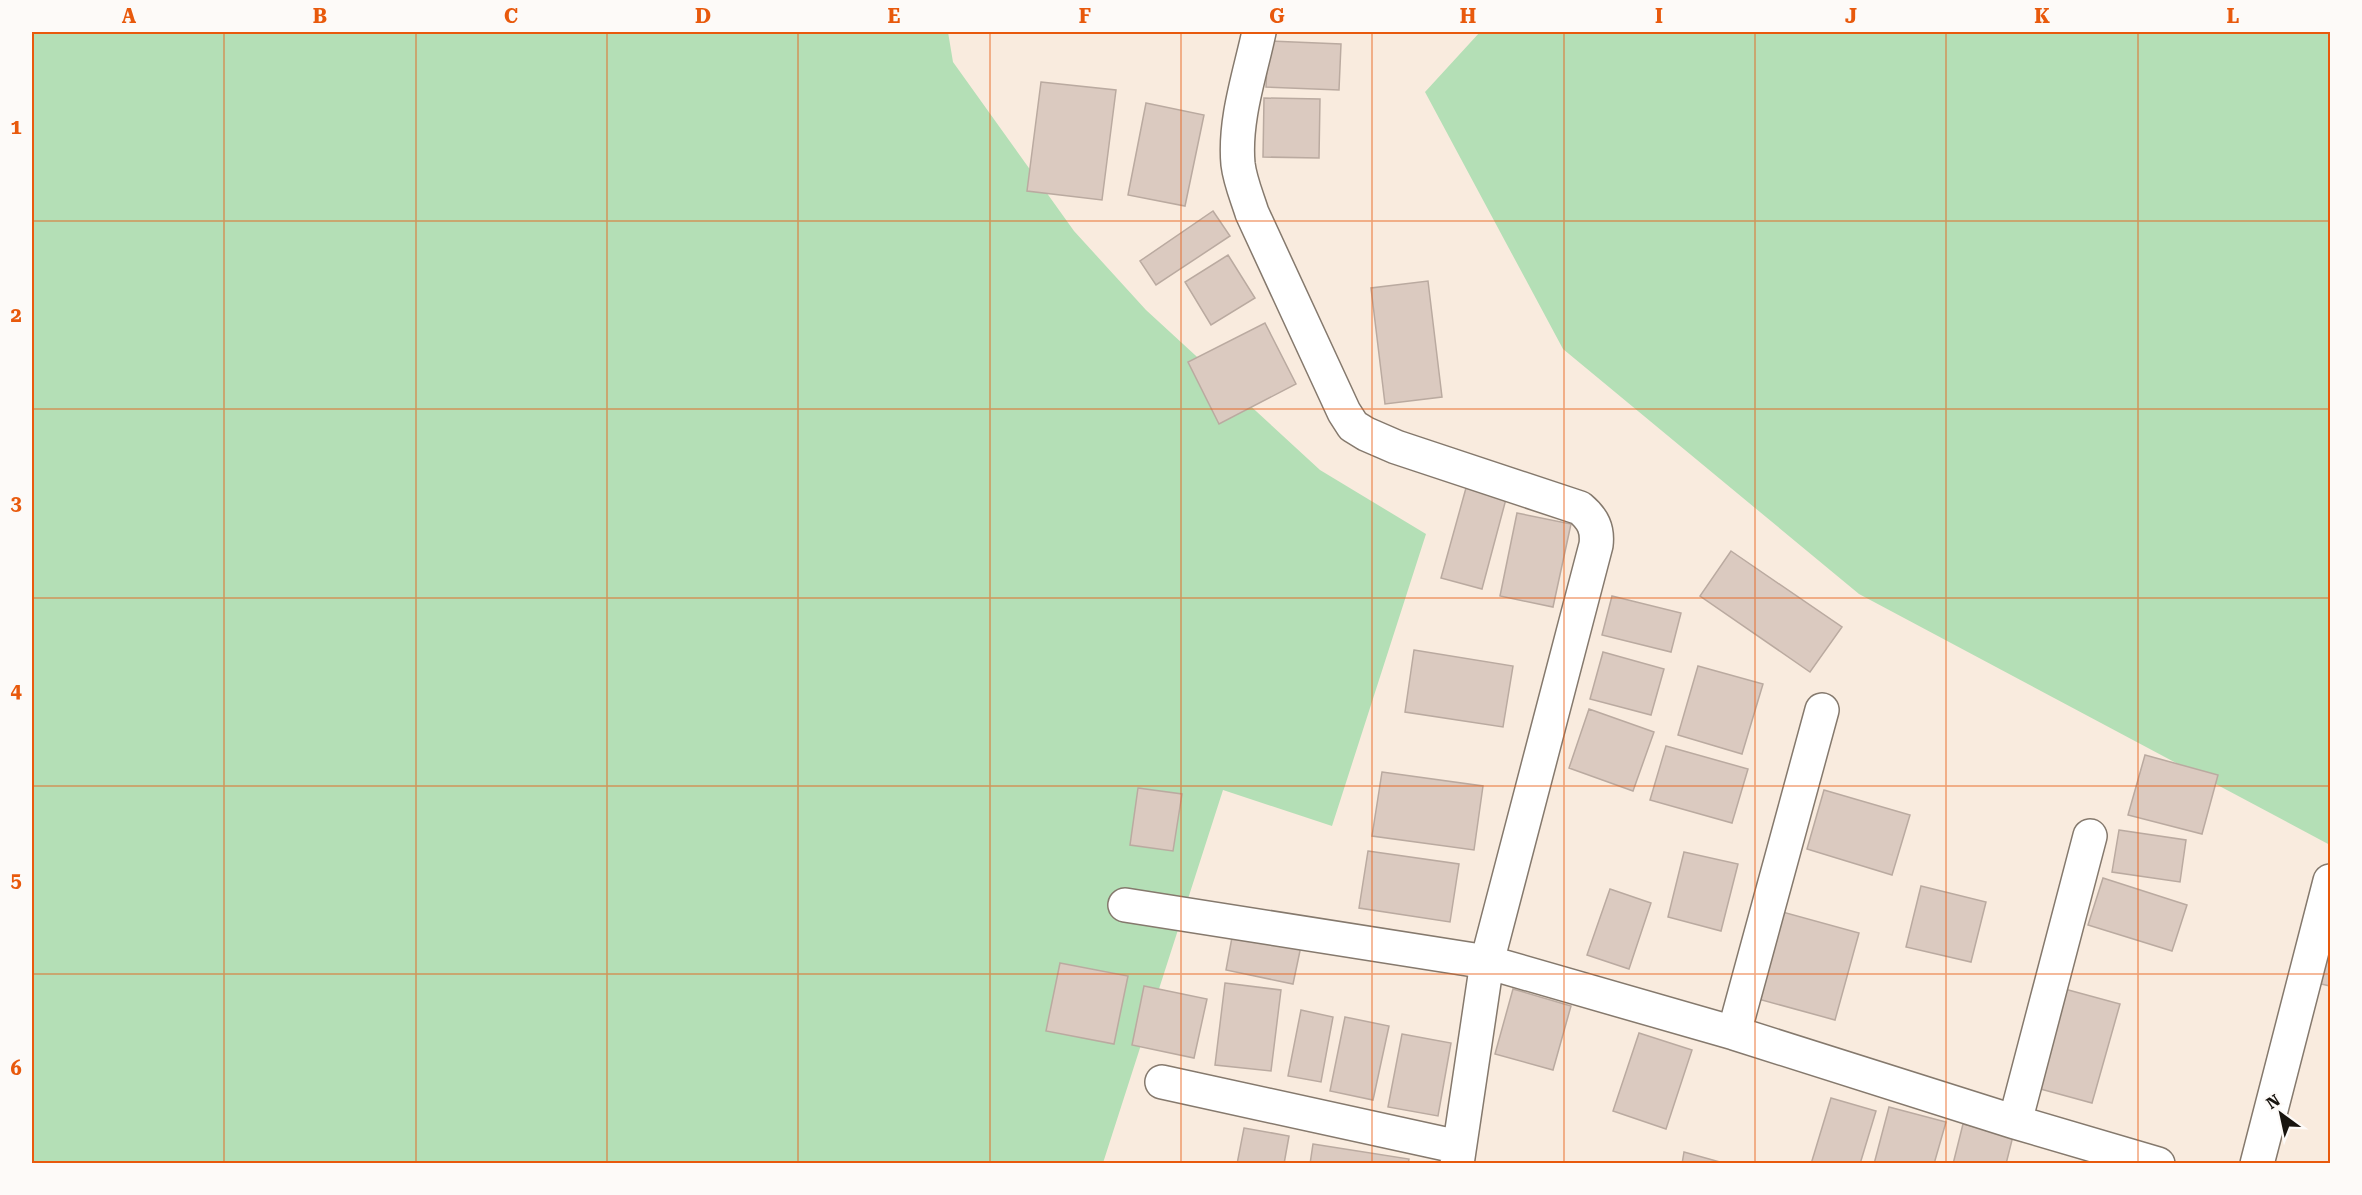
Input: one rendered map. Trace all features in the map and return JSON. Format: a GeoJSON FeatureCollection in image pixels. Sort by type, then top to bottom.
{"type":"FeatureCollection","features":[{"type":"Feature","properties":{"kind":"street"},"geometry":{"type":"LineString","coordinates":[[1162,1082],[1458,1155],[1487,962],[1596,545],[1597,533],[1589,516],[1580,508],[1396,447],[1353,426],[1344,412],[1252,213],[1243,185],[1238,164],[1239,121],[1259,32]]}},
{"type":"Feature","properties":{"kind":"street"},"geometry":{"type":"LineString","coordinates":[[1734,1033],[1822,710]]}},
{"type":"Feature","properties":{"kind":"street"},"geometry":{"type":"LineString","coordinates":[[2015,1122],[2090,836]]}},
{"type":"Feature","properties":{"kind":"street"},"geometry":{"type":"LineString","coordinates":[[2257,1164],[2331,881]]}},
{"type":"Feature","properties":{"kind":"street"},"geometry":{"type":"LineString","coordinates":[[1125,905],[1487,962],[1734,1033],[2015,1122],[2158,1164]]}},
{"type":"Feature","properties":{"kind":"green space"},"geometry":{"type":"Polygon","coordinates":[[[32,32],[948,32],[953,62],[1074,231],[1146,310],[1320,470],[1426,534],[1332,826],[1223,790],[1103,1163],[32,1163],[32,32]]]}},
{"type":"Feature","properties":{"kind":"green space"},"geometry":{"type":"Polygon","coordinates":[[[1480,32],[2330,32],[2330,845],[1859,594],[1563,349],[1425,92],[1480,32]]]}},
{"type":"Feature","properties":{"kind":"building"},"geometry":{"type":"Polygon","coordinates":[[[1268,41],[1341,44],[1339,90],[1266,87],[1268,41]]]}},
{"type":"Feature","properties":{"kind":"building"},"geometry":{"type":"Polygon","coordinates":[[[1041,82],[1116,90],[1102,200],[1027,191],[1041,82]]]}},
{"type":"Feature","properties":{"kind":"building"},"geometry":{"type":"Polygon","coordinates":[[[1264,98],[1320,99],[1319,158],[1263,157],[1264,98]]]}},
{"type":"Feature","properties":{"kind":"building"},"geometry":{"type":"Polygon","coordinates":[[[1146,103],[1204,115],[1185,206],[1128,195],[1146,103]]]}},
{"type":"Feature","properties":{"kind":"building"},"geometry":{"type":"Polygon","coordinates":[[[1213,211],[1230,236],[1156,285],[1140,261],[1213,211]]]}},
{"type":"Feature","properties":{"kind":"building"},"geometry":{"type":"Polygon","coordinates":[[[1228,255],[1255,298],[1211,325],[1185,282],[1228,255]]]}},
{"type":"Feature","properties":{"kind":"building"},"geometry":{"type":"Polygon","coordinates":[[[1428,281],[1442,397],[1385,404],[1371,288],[1428,281]]]}},
{"type":"Feature","properties":{"kind":"building"},"geometry":{"type":"Polygon","coordinates":[[[1265,323],[1296,384],[1219,424],[1188,362],[1265,323]]]}},
{"type":"Feature","properties":{"kind":"building"},"geometry":{"type":"Polygon","coordinates":[[[1466,488],[1506,499],[1482,589],[1441,578],[1466,488]]]}},
{"type":"Feature","properties":{"kind":"building"},"geometry":{"type":"Polygon","coordinates":[[[1517,513],[1571,524],[1553,607],[1500,596],[1517,513]]]}},
{"type":"Feature","properties":{"kind":"building"},"geometry":{"type":"Polygon","coordinates":[[[1731,551],[1842,627],[1810,672],[1700,596],[1731,551]]]}},
{"type":"Feature","properties":{"kind":"building"},"geometry":{"type":"Polygon","coordinates":[[[1612,596],[1681,613],[1671,652],[1602,635],[1612,596]]]}},
{"type":"Feature","properties":{"kind":"building"},"geometry":{"type":"Polygon","coordinates":[[[1414,650],[1513,666],[1503,727],[1405,712],[1414,650]]]}},
{"type":"Feature","properties":{"kind":"building"},"geometry":{"type":"Polygon","coordinates":[[[1603,652],[1664,669],[1651,715],[1590,699],[1603,652]]]}},
{"type":"Feature","properties":{"kind":"building"},"geometry":{"type":"Polygon","coordinates":[[[1698,666],[1763,684],[1742,754],[1678,735],[1698,666]]]}},
{"type":"Feature","properties":{"kind":"building"},"geometry":{"type":"Polygon","coordinates":[[[1589,709],[1654,732],[1633,791],[1569,768],[1589,709]]]}},
{"type":"Feature","properties":{"kind":"building"},"geometry":{"type":"Polygon","coordinates":[[[1666,746],[1748,769],[1732,823],[1650,800],[1666,746]]]}},
{"type":"Feature","properties":{"kind":"building"},"geometry":{"type":"Polygon","coordinates":[[[2145,755],[2218,775],[2202,834],[2128,815],[2145,755]]]}},
{"type":"Feature","properties":{"kind":"building"},"geometry":{"type":"Polygon","coordinates":[[[1382,772],[1483,786],[1474,850],[1372,836],[1382,772]]]}},
{"type":"Feature","properties":{"kind":"building"},"geometry":{"type":"Polygon","coordinates":[[[1138,788],[1182,794],[1173,851],[1130,845],[1138,788]]]}},
{"type":"Feature","properties":{"kind":"building"},"geometry":{"type":"Polygon","coordinates":[[[1824,790],[1910,815],[1892,875],[1807,849],[1824,790]]]}},
{"type":"Feature","properties":{"kind":"building"},"geometry":{"type":"Polygon","coordinates":[[[2119,830],[2186,840],[2180,882],[2112,872],[2119,830]]]}},
{"type":"Feature","properties":{"kind":"building"},"geometry":{"type":"Polygon","coordinates":[[[1368,851],[1459,864],[1450,922],[1359,908],[1368,851]]]}},
{"type":"Feature","properties":{"kind":"building"},"geometry":{"type":"Polygon","coordinates":[[[1684,852],[1738,864],[1721,931],[1668,917],[1684,852]]]}},
{"type":"Feature","properties":{"kind":"building"},"geometry":{"type":"Polygon","coordinates":[[[2103,878],[2187,905],[2172,951],[2088,925],[2103,878]]]}},
{"type":"Feature","properties":{"kind":"building"},"geometry":{"type":"Polygon","coordinates":[[[1921,886],[1986,902],[1971,962],[1906,947],[1921,886]]]}},
{"type":"Feature","properties":{"kind":"building"},"geometry":{"type":"Polygon","coordinates":[[[1610,889],[1651,903],[1629,969],[1587,955],[1610,889]]]}},
{"type":"Feature","properties":{"kind":"building"},"geometry":{"type":"Polygon","coordinates":[[[1775,910],[1859,933],[1835,1020],[1751,997],[1775,910]]]}},
{"type":"Feature","properties":{"kind":"building"},"geometry":{"type":"Polygon","coordinates":[[[1233,932],[1301,946],[1293,984],[1226,970],[1233,932]]]}},
{"type":"Feature","properties":{"kind":"building"},"geometry":{"type":"Polygon","coordinates":[[[2330,938],[2330,986],[2321,984],[2330,938]]]}},
{"type":"Feature","properties":{"kind":"building"},"geometry":{"type":"Polygon","coordinates":[[[1060,963],[1128,976],[1114,1044],[1046,1031],[1060,963]]]}},
{"type":"Feature","properties":{"kind":"building"},"geometry":{"type":"Polygon","coordinates":[[[1225,983],[1281,990],[1271,1071],[1215,1065],[1225,983]]]}},
{"type":"Feature","properties":{"kind":"building"},"geometry":{"type":"Polygon","coordinates":[[[1144,986],[1207,999],[1194,1058],[1132,1045],[1144,986]]]}},
{"type":"Feature","properties":{"kind":"building"},"geometry":{"type":"Polygon","coordinates":[[[2061,988],[2120,1004],[2092,1103],[2033,1087],[2061,988]]]}},
{"type":"Feature","properties":{"kind":"building"},"geometry":{"type":"Polygon","coordinates":[[[1513,989],[1571,1006],[1553,1070],[1495,1054],[1513,989]]]}},
{"type":"Feature","properties":{"kind":"building"},"geometry":{"type":"Polygon","coordinates":[[[1301,1010],[1333,1017],[1321,1082],[1288,1076],[1301,1010]]]}},
{"type":"Feature","properties":{"kind":"building"},"geometry":{"type":"Polygon","coordinates":[[[1345,1017],[1389,1026],[1373,1100],[1330,1091],[1345,1017]]]}},
{"type":"Feature","properties":{"kind":"building"},"geometry":{"type":"Polygon","coordinates":[[[1639,1033],[1692,1050],[1666,1129],[1613,1111],[1639,1033]]]}},
{"type":"Feature","properties":{"kind":"building"},"geometry":{"type":"Polygon","coordinates":[[[1402,1034],[1451,1043],[1438,1116],[1388,1107],[1402,1034]]]}},
{"type":"Feature","properties":{"kind":"building"},"geometry":{"type":"Polygon","coordinates":[[[1831,1098],[1876,1111],[1860,1164],[1811,1164],[1831,1098]]]}},
{"type":"Feature","properties":{"kind":"building"},"geometry":{"type":"Polygon","coordinates":[[[1889,1107],[1946,1122],[1934,1164],[1874,1164],[1889,1107]]]}},
{"type":"Feature","properties":{"kind":"building"},"geometry":{"type":"Polygon","coordinates":[[[1963,1124],[2013,1136],[2006,1164],[1953,1164],[1963,1124]]]}},
{"type":"Feature","properties":{"kind":"building"},"geometry":{"type":"Polygon","coordinates":[[[1244,1128],[1289,1136],[1284,1164],[1237,1164],[1244,1128]]]}},
{"type":"Feature","properties":{"kind":"building"},"geometry":{"type":"Polygon","coordinates":[[[1313,1144],[1409,1159],[1408,1164],[1310,1164],[1313,1144]]]}},
{"type":"Feature","properties":{"kind":"building"},"geometry":{"type":"Polygon","coordinates":[[[1684,1152],[1727,1164],[1682,1164],[1684,1152]]]}}]}
